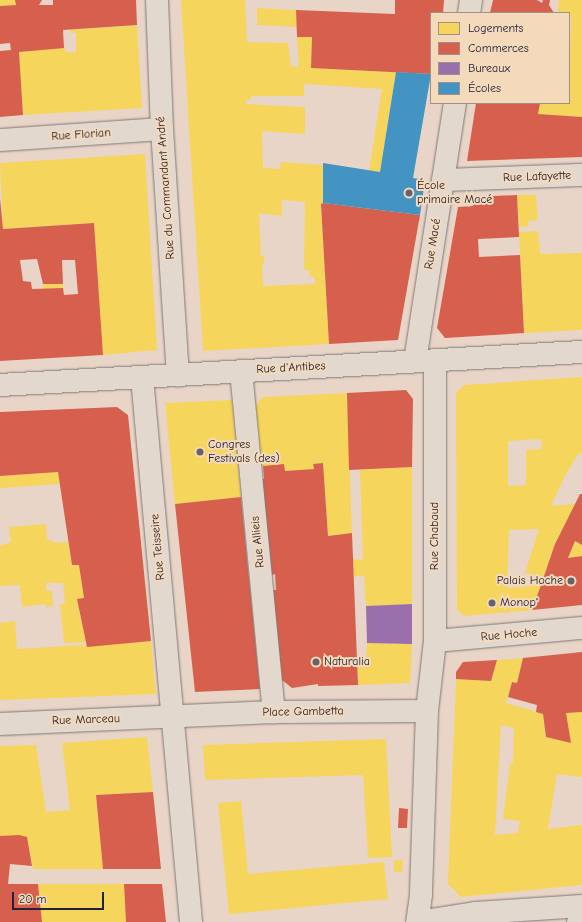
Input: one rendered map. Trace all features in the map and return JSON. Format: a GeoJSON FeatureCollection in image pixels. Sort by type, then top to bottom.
{"type":"FeatureCollection","features":[{"type":"Feature","properties":{"kind":"main road","name":"Rue du Commandant André"},"geometry":{"type":"LineString","coordinates":[[157,0],[162,129],[178,375]]}},
{"type":"Feature","properties":{"kind":"main road"},"geometry":{"type":"LineString","coordinates":[[469,12],[471,0]]}},
{"type":"Feature","properties":{"kind":"main road","name":"Rue Macé"},"geometry":{"type":"LineString","coordinates":[[425,361],[443,180],[455,104]]}},
{"type":"Feature","properties":{"kind":"main road","name":"Rue Florian"},"geometry":{"type":"LineString","coordinates":[[0,140],[162,129]]}},
{"type":"Feature","properties":{"kind":"main road","name":"Rue Lafayette"},"geometry":{"type":"LineString","coordinates":[[443,180],[582,176]]}},
{"type":"Feature","properties":{"kind":"main road","name":"Rue d'Antibes"},"geometry":{"type":"LineString","coordinates":[[0,385],[582,352]]}},
{"type":"Feature","properties":{"kind":"main road","name":"Rue Chabaud"},"geometry":{"type":"LineString","coordinates":[[425,361],[435,641],[427,710]]}},
{"type":"Feature","properties":{"kind":"main road","name":"Rue Allieis"},"geometry":{"type":"LineString","coordinates":[[241,371],[274,712]]}},
{"type":"Feature","properties":{"kind":"main road","name":"Rue Teisseire"},"geometry":{"type":"LineString","coordinates":[[142,377],[173,717]]}},
{"type":"Feature","properties":{"kind":"main road","name":"Rue Hoche"},"geometry":{"type":"LineString","coordinates":[[435,641],[582,628]]}},
{"type":"Feature","properties":{"kind":"main road"},"geometry":{"type":"LineString","coordinates":[[427,710],[421,895],[418,922],[476,913],[582,906]]}},
{"type":"Feature","properties":{"kind":"main road","name":"Place Gambetta"},"geometry":{"type":"LineString","coordinates":[[173,717],[274,712],[427,710]]}},
{"type":"Feature","properties":{"kind":"main road"},"geometry":{"type":"LineString","coordinates":[[173,717],[191,922]]}},
{"type":"Feature","properties":{"kind":"main road","name":"Rue Marceau"},"geometry":{"type":"LineString","coordinates":[[0,724],[173,717]]}},
{"type":"Feature","properties":{"kind":"building: Logements"},"geometry":{"type":"Polygon","coordinates":[[[0,0],[15,0],[16,5],[0,6],[0,0]]]}},
{"type":"Feature","properties":{"kind":"building: Logements"},"geometry":{"type":"Polygon","coordinates":[[[181,0],[245,0],[247,42],[288,43],[291,66],[299,67],[297,37],[312,37],[311,68],[396,72],[380,172],[369,171],[382,89],[304,84],[304,96],[251,96],[251,100],[246,100],[246,104],[305,107],[305,134],[262,131],[263,168],[280,169],[281,162],[323,165],[323,203],[321,204],[329,344],[203,351],[181,0]],[[282,200],[282,216],[259,213],[261,256],[264,255],[264,264],[262,264],[263,286],[315,284],[315,277],[310,277],[309,270],[304,270],[305,202],[282,200]]]}},
{"type":"Feature","properties":{"kind":"building: Logements"},"geometry":{"type":"Polygon","coordinates":[[[559,0],[582,0],[582,117],[538,114],[540,104],[570,104],[571,17],[570,12],[558,12],[559,0]]]}},
{"type":"Feature","properties":{"kind":"building: Logements"},"geometry":{"type":"Polygon","coordinates":[[[257,8],[296,10],[297,27],[257,25],[257,8]]]}},
{"type":"Feature","properties":{"kind":"building: Logements"},"geometry":{"type":"Polygon","coordinates":[[[137,25],[142,108],[23,115],[19,52],[65,47],[65,52],[76,52],[76,33],[70,33],[70,30],[137,25]]]}},
{"type":"Feature","properties":{"kind":"building: Logements"},"geometry":{"type":"Polygon","coordinates":[[[145,154],[157,350],[103,355],[94,223],[3,229],[0,163],[145,154]]]}},
{"type":"Feature","properties":{"kind":"building: Logements"},"geometry":{"type":"Polygon","coordinates":[[[517,195],[536,195],[538,220],[528,221],[529,226],[519,227],[517,195]]]}},
{"type":"Feature","properties":{"kind":"building: Logements"},"geometry":{"type":"Polygon","coordinates":[[[538,231],[540,254],[582,253],[582,330],[524,333],[519,232],[538,231]]]}},
{"type":"Feature","properties":{"kind":"building: Logements"},"geometry":{"type":"Polygon","coordinates":[[[43,284],[63,284],[63,288],[43,289],[43,284]]]}},
{"type":"Feature","properties":{"kind":"building: Logements"},"geometry":{"type":"Polygon","coordinates":[[[582,377],[582,454],[579,453],[566,474],[551,506],[575,504],[555,544],[543,579],[525,573],[539,529],[509,530],[507,588],[541,585],[532,610],[464,616],[457,609],[456,393],[464,385],[582,377]],[[541,439],[508,441],[508,486],[526,485],[526,450],[542,449],[541,439]]]}},
{"type":"Feature","properties":{"kind":"building: Logements"},"geometry":{"type":"Polygon","coordinates":[[[347,393],[352,533],[328,536],[323,463],[313,464],[314,469],[285,471],[284,464],[261,466],[255,406],[263,397],[347,393]]]}},
{"type":"Feature","properties":{"kind":"building: Logements"},"geometry":{"type":"Polygon","coordinates":[[[232,400],[241,497],[175,504],[165,403],[232,400]]]}},
{"type":"Feature","properties":{"kind":"building: Logements"},"geometry":{"type":"Polygon","coordinates":[[[412,467],[412,604],[366,606],[364,575],[354,577],[353,559],[363,560],[360,470],[412,467]]]}},
{"type":"Feature","properties":{"kind":"building: Logements"},"geometry":{"type":"Polygon","coordinates":[[[58,472],[60,484],[0,488],[0,476],[58,472]]]}},
{"type":"Feature","properties":{"kind":"building: Logements"},"geometry":{"type":"Polygon","coordinates":[[[46,524],[47,540],[53,540],[53,543],[68,542],[72,565],[79,565],[84,598],[77,599],[86,642],[64,643],[60,604],[65,603],[63,583],[46,583],[46,590],[52,591],[53,605],[47,608],[46,604],[22,607],[20,585],[0,586],[0,546],[11,542],[9,527],[46,524]]]}},
{"type":"Feature","properties":{"kind":"building: Logements"},"geometry":{"type":"Polygon","coordinates":[[[575,541],[582,545],[582,556],[568,558],[575,541]]]}},
{"type":"Feature","properties":{"kind":"building: Logements"},"geometry":{"type":"Polygon","coordinates":[[[15,621],[17,649],[151,641],[156,694],[0,700],[0,623],[15,621]]]}},
{"type":"Feature","properties":{"kind":"building: Logements"},"geometry":{"type":"Polygon","coordinates":[[[367,643],[412,644],[410,683],[358,685],[357,659],[366,659],[367,643]]]}},
{"type":"Feature","properties":{"kind":"building: Logements"},"geometry":{"type":"Polygon","coordinates":[[[523,658],[517,683],[512,682],[506,703],[543,714],[546,737],[571,743],[566,713],[582,712],[582,777],[557,774],[548,829],[582,825],[582,885],[461,897],[448,884],[456,679],[491,681],[497,660],[523,658]],[[501,725],[495,835],[518,833],[520,821],[503,819],[510,763],[513,763],[514,728],[501,725]]]}},
{"type":"Feature","properties":{"kind":"building: Logements"},"geometry":{"type":"Polygon","coordinates":[[[147,737],[153,792],[96,795],[103,869],[33,869],[27,837],[0,836],[0,746],[36,745],[46,812],[70,810],[62,743],[147,737]]]}},
{"type":"Feature","properties":{"kind":"building: Logements"},"geometry":{"type":"Polygon","coordinates":[[[386,739],[392,857],[368,858],[363,775],[205,780],[203,745],[386,739]]]}},
{"type":"Feature","properties":{"kind":"building: Logements"},"geometry":{"type":"Polygon","coordinates":[[[241,801],[248,874],[384,862],[388,899],[229,914],[218,803],[241,801]]]}},
{"type":"Feature","properties":{"kind":"building: Logements"},"geometry":{"type":"Polygon","coordinates":[[[394,860],[403,860],[402,872],[394,872],[394,860]]]}},
{"type":"Feature","properties":{"kind":"building: Logements"},"geometry":{"type":"Polygon","coordinates":[[[38,884],[124,884],[126,922],[42,922],[38,884]]]}},
{"type":"Feature","properties":{"kind":"building: Commerces"},"geometry":{"type":"Polygon","coordinates":[[[15,0],[42,0],[39,5],[53,5],[53,0],[136,0],[137,25],[63,30],[64,48],[19,52],[23,115],[0,117],[0,51],[11,50],[10,43],[0,44],[0,6],[16,5],[15,0]]]}},
{"type":"Feature","properties":{"kind":"building: Commerces"},"geometry":{"type":"Polygon","coordinates":[[[395,0],[444,0],[443,12],[430,12],[430,74],[311,68],[312,37],[297,37],[296,10],[395,14],[395,0]]]}},
{"type":"Feature","properties":{"kind":"building: Commerces"},"geometry":{"type":"Polygon","coordinates":[[[493,0],[537,0],[542,3],[543,0],[550,0],[549,5],[553,12],[490,12],[493,0]]]}},
{"type":"Feature","properties":{"kind":"building: Commerces"},"geometry":{"type":"Polygon","coordinates":[[[476,104],[540,104],[538,114],[582,117],[582,157],[467,161],[476,104]]]}},
{"type":"Feature","properties":{"kind":"building: Commerces"},"geometry":{"type":"Polygon","coordinates":[[[517,195],[519,237],[478,239],[479,257],[520,255],[524,333],[445,338],[437,328],[458,207],[473,206],[473,197],[517,195]]]}},
{"type":"Feature","properties":{"kind":"building: Commerces"},"geometry":{"type":"Polygon","coordinates":[[[0,198],[3,229],[94,223],[103,355],[0,361],[0,198]],[[37,259],[20,260],[23,281],[31,282],[32,289],[63,288],[64,295],[78,294],[75,260],[62,260],[63,284],[43,284],[37,259]]]}},
{"type":"Feature","properties":{"kind":"building: Commerces"},"geometry":{"type":"Polygon","coordinates":[[[323,203],[420,215],[398,340],[329,344],[321,204],[323,203]]]}},
{"type":"Feature","properties":{"kind":"building: Commerces"},"geometry":{"type":"Polygon","coordinates":[[[406,390],[413,399],[412,467],[349,470],[347,393],[406,390]]]}},
{"type":"Feature","properties":{"kind":"building: Commerces"},"geometry":{"type":"Polygon","coordinates":[[[117,407],[128,415],[151,641],[87,647],[77,599],[84,598],[79,565],[72,565],[58,472],[0,476],[0,412],[117,407]]]}},
{"type":"Feature","properties":{"kind":"building: Commerces"},"geometry":{"type":"Polygon","coordinates":[[[323,463],[328,536],[352,533],[358,685],[318,686],[318,684],[292,688],[282,680],[273,590],[276,590],[275,574],[272,575],[262,479],[264,479],[263,466],[284,464],[285,471],[314,469],[313,464],[323,463]]]}},
{"type":"Feature","properties":{"kind":"building: Commerces"},"geometry":{"type":"Polygon","coordinates":[[[580,494],[582,494],[582,545],[575,541],[568,558],[582,556],[582,605],[532,610],[541,585],[545,584],[547,579],[543,579],[555,544],[580,494]]]}},
{"type":"Feature","properties":{"kind":"building: Commerces"},"geometry":{"type":"Polygon","coordinates":[[[241,497],[260,689],[195,692],[175,504],[241,497]]]}},
{"type":"Feature","properties":{"kind":"building: Commerces"},"geometry":{"type":"Polygon","coordinates":[[[582,652],[582,712],[566,713],[571,743],[546,737],[543,714],[536,712],[537,705],[508,697],[512,682],[517,683],[523,658],[582,652]]]}},
{"type":"Feature","properties":{"kind":"building: Commerces"},"geometry":{"type":"Polygon","coordinates":[[[497,660],[491,681],[456,679],[456,672],[463,662],[497,660]]]}},
{"type":"Feature","properties":{"kind":"building: Commerces"},"geometry":{"type":"Polygon","coordinates":[[[153,792],[161,869],[103,869],[96,795],[153,792]]]}},
{"type":"Feature","properties":{"kind":"building: Commerces"},"geometry":{"type":"Polygon","coordinates":[[[399,808],[408,809],[407,828],[398,828],[399,808]]]}},
{"type":"Feature","properties":{"kind":"building: Commerces"},"geometry":{"type":"Polygon","coordinates":[[[19,835],[27,837],[32,866],[10,864],[8,884],[38,884],[42,922],[0,922],[0,836],[19,835]]]}},
{"type":"Feature","properties":{"kind":"building: Commerces"},"geometry":{"type":"Polygon","coordinates":[[[124,884],[162,884],[166,922],[126,922],[124,884]]]}},
{"type":"Feature","properties":{"kind":"building: Bureaux"},"geometry":{"type":"Polygon","coordinates":[[[412,604],[412,644],[367,643],[366,606],[412,604]]]}},
{"type":"Feature","properties":{"kind":"building: Écoles"},"geometry":{"type":"Polygon","coordinates":[[[396,72],[430,74],[413,178],[425,180],[420,215],[323,203],[323,163],[380,172],[396,72]]]}},
{"type":"Feature","properties":{"kind":"place","name":"École primaire Macé"},"geometry":{"type":"Point","coordinates":[409,193]}},
{"type":"Feature","properties":{"kind":"place","name":"Congres Festivals (des)"},"geometry":{"type":"Point","coordinates":[200,452]}},
{"type":"Feature","properties":{"kind":"place","name":"Palais Hoche"},"geometry":{"type":"Point","coordinates":[571,581]}},
{"type":"Feature","properties":{"kind":"place","name":"Monop'"},"geometry":{"type":"Point","coordinates":[492,603]}},
{"type":"Feature","properties":{"kind":"place","name":"Naturalia"},"geometry":{"type":"Point","coordinates":[316,662]}}]}
